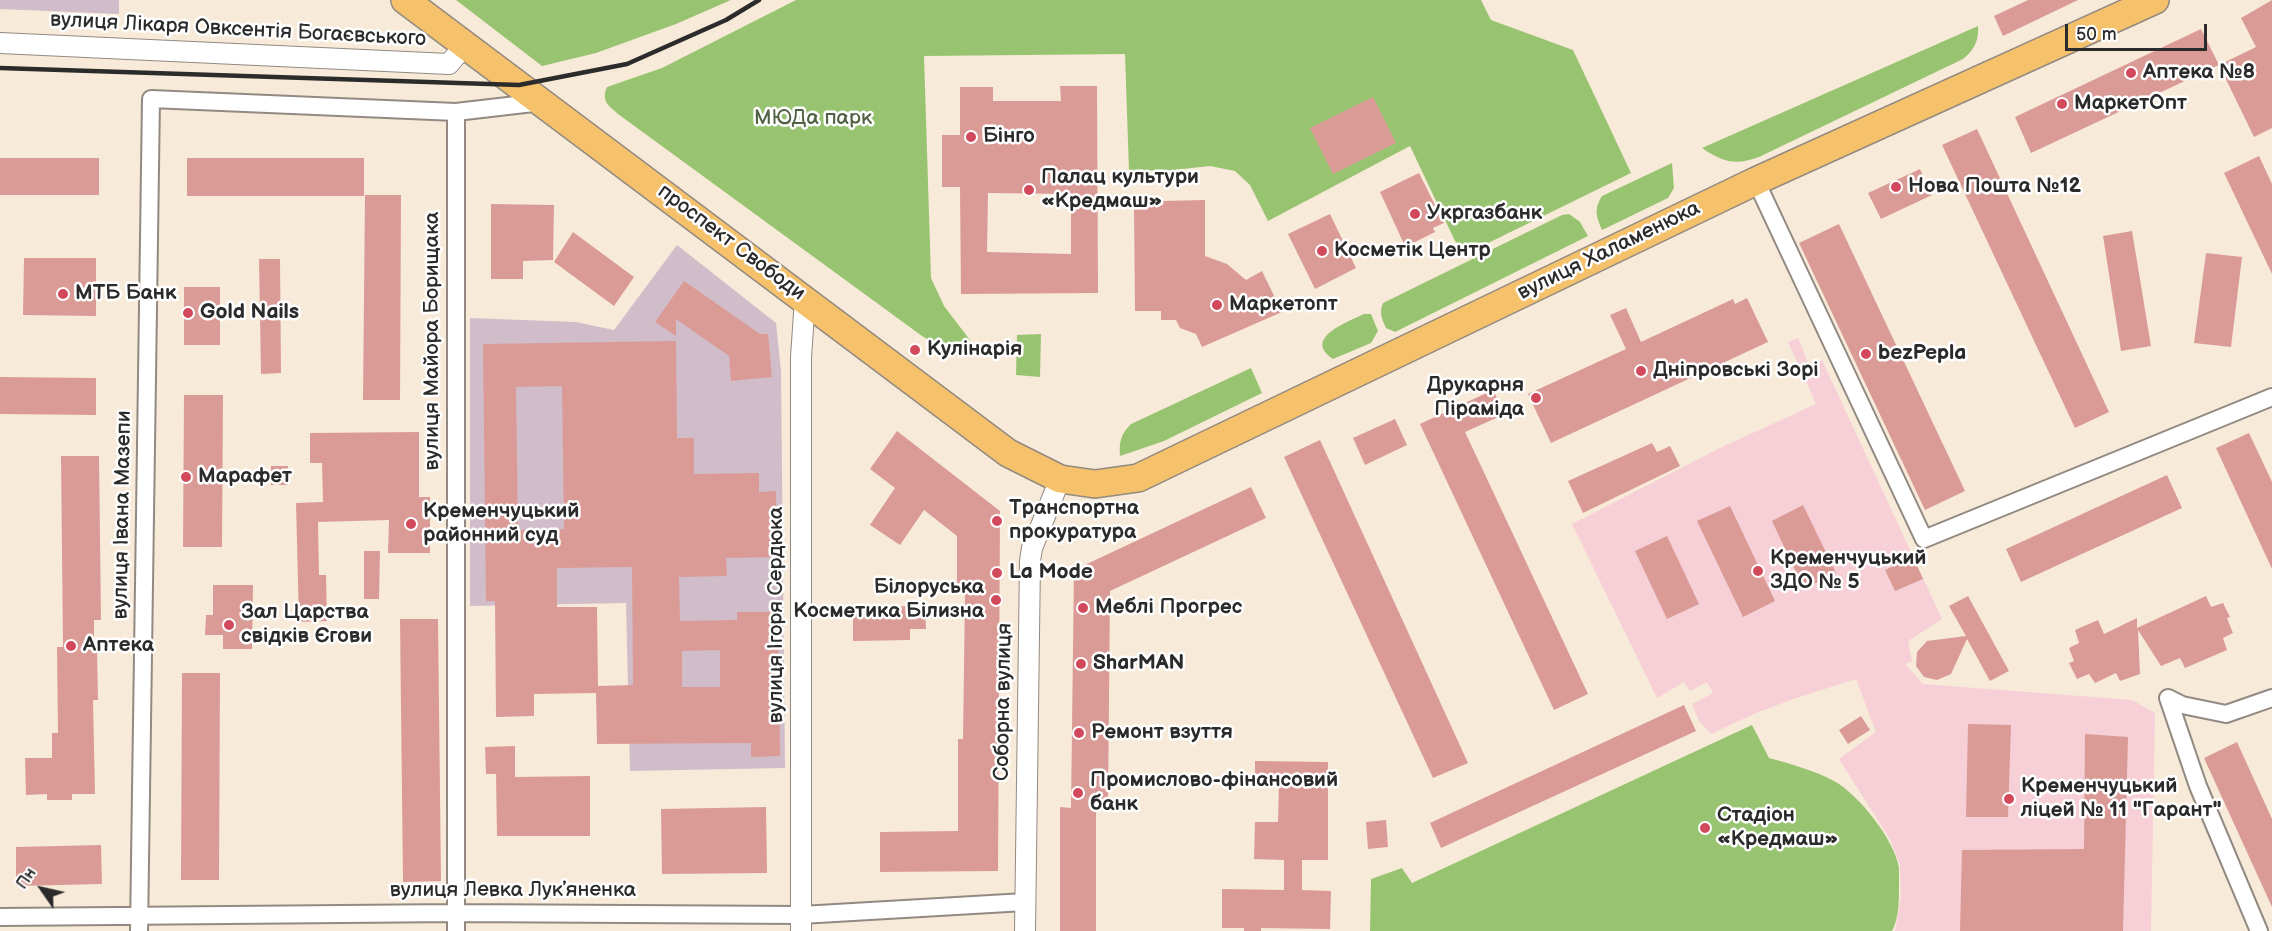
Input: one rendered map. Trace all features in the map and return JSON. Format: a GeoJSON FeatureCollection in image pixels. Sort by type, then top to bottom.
{"type":"FeatureCollection","features":[{"type":"Feature","properties":{"kind":"highway","name":"проспект Свободи"},"geometry":{"type":"LineString","coordinates":[[405,0],[1008,453],[1060,479]]}},
{"type":"Feature","properties":{"kind":"highway","name":"вулиця Халаменюка"},"geometry":{"type":"LineString","coordinates":[[1060,479],[1095,484],[1138,478],[1756,181],[2155,0]]}},
{"type":"Feature","properties":{"kind":"street","name":"вулиця Лікаря Овксентія Богаєвського"},"geometry":{"type":"LineString","coordinates":[[0,43],[449,64],[465,45]]}},
{"type":"Feature","properties":{"kind":"street","name":"вулиця Івана Мазепи"},"geometry":{"type":"LineString","coordinates":[[139,923],[151,99],[456,112]]}},
{"type":"Feature","properties":{"kind":"street"},"geometry":{"type":"LineString","coordinates":[[456,112],[542,102]]}},
{"type":"Feature","properties":{"kind":"street","name":"вулиця Майора Борищака"},"geometry":{"type":"LineString","coordinates":[[456,112],[456,931]]}},
{"type":"Feature","properties":{"kind":"street"},"geometry":{"type":"LineString","coordinates":[[1756,181],[1924,539],[2272,397]]}},
{"type":"Feature","properties":{"kind":"street","name":"вулиця Ігоря Сердюка"},"geometry":{"type":"LineString","coordinates":[[801,923],[801,357],[805,299]]}},
{"type":"Feature","properties":{"kind":"street","name":"Соборна вулиця"},"geometry":{"type":"LineString","coordinates":[[1025,931],[1030,561],[1032,548],[1060,479]]}},
{"type":"Feature","properties":{"kind":"street"},"geometry":{"type":"LineString","coordinates":[[2259,931],[2198,786],[2168,698],[2182,705],[2226,714],[2272,698]]}},
{"type":"Feature","properties":{"kind":"street","name":"вулиця Левка Лукʼяненка"},"geometry":{"type":"LineString","coordinates":[[0,917],[139,923],[456,913],[801,923],[1025,902]]}},
{"type":"Feature","properties":{"kind":"shaded area"},"geometry":{"type":"Polygon","coordinates":[[[0,0],[119,0],[119,14],[0,9],[0,0]]]}},
{"type":"Feature","properties":{"kind":"shaded area"},"geometry":{"type":"Polygon","coordinates":[[[677,245],[776,323],[781,371],[785,768],[630,771],[626,603],[470,606],[470,318],[576,322],[614,330],[677,245]]]}},
{"type":"Feature","properties":{"kind":"shaded area"},"geometry":{"type":"Polygon","coordinates":[[[1798,338],[1809,365],[1822,360],[1942,619],[1908,641],[1912,661],[1905,664],[1923,684],[2132,700],[2155,713],[2151,931],[1895,931],[1901,897],[1900,865],[1890,839],[1839,759],[1876,732],[1856,679],[1756,713],[1711,734],[1699,721],[1692,704],[1713,693],[1707,682],[1690,691],[1684,682],[1657,698],[1572,524],[1722,447],[1816,404],[1788,342],[1798,338]]]}},
{"type":"Feature","properties":{"kind":"green space"},"geometry":{"type":"Polygon","coordinates":[[[456,0],[731,0],[676,24],[596,53],[542,66],[456,0]]]}},
{"type":"Feature","properties":{"kind":"green space","name":"МЮДа парк"},"geometry":{"type":"Polygon","coordinates":[[[796,0],[1481,0],[1491,20],[1573,50],[1631,173],[1476,249],[1465,250],[1455,241],[1410,146],[1268,221],[1250,185],[1235,171],[1210,166],[1129,171],[1125,54],[924,56],[931,278],[944,306],[970,340],[969,354],[956,356],[922,336],[618,114],[606,102],[607,87],[662,68],[796,0]]]}},
{"type":"Feature","properties":{"kind":"green space"},"geometry":{"type":"Polygon","coordinates":[[[1978,26],[1975,45],[1963,59],[1759,157],[1736,162],[1729,161],[1716,157],[1702,148],[1978,26]]]}},
{"type":"Feature","properties":{"kind":"green space"},"geometry":{"type":"Polygon","coordinates":[[[1672,163],[1674,188],[1668,198],[1602,230],[1597,213],[1602,196],[1672,163]]]}},
{"type":"Feature","properties":{"kind":"green space"},"geometry":{"type":"Polygon","coordinates":[[[1569,214],[1580,222],[1588,236],[1395,332],[1386,328],[1381,313],[1383,303],[1562,215],[1569,214]]]}},
{"type":"Feature","properties":{"kind":"green space"},"geometry":{"type":"Polygon","coordinates":[[[1364,314],[1371,314],[1378,331],[1371,343],[1333,359],[1325,351],[1323,344],[1325,338],[1339,326],[1364,314]]]}},
{"type":"Feature","properties":{"kind":"green space"},"geometry":{"type":"Polygon","coordinates":[[[1041,334],[1040,377],[1016,375],[1017,335],[1041,334]]]}},
{"type":"Feature","properties":{"kind":"green space"},"geometry":{"type":"Polygon","coordinates":[[[1251,368],[1262,393],[1164,441],[1120,456],[1121,438],[1131,424],[1251,368]]]}},
{"type":"Feature","properties":{"kind":"green space","name":"Стадіон «Кредмаш»"},"geometry":{"type":"Polygon","coordinates":[[[1752,725],[1769,758],[1810,770],[1844,787],[1864,807],[1883,832],[1891,844],[1899,868],[1898,909],[1892,931],[1370,931],[1371,879],[1402,868],[1412,883],[1752,725]]]}},
{"type":"Feature","properties":{"kind":"building"},"geometry":{"type":"Polygon","coordinates":[[[2028,0],[2078,0],[2003,36],[1994,16],[2028,0]]]}},
{"type":"Feature","properties":{"kind":"building"},"geometry":{"type":"Polygon","coordinates":[[[2272,0],[2272,128],[2254,137],[2219,65],[2256,47],[2241,18],[2272,0]]]}},
{"type":"Feature","properties":{"kind":"building"},"geometry":{"type":"Polygon","coordinates":[[[2201,29],[2219,65],[2031,153],[2015,117],[2201,29]]]}},
{"type":"Feature","properties":{"kind":"building","name":"Палац культури «Кредмаш»"},"geometry":{"type":"Polygon","coordinates":[[[1060,86],[1097,86],[1098,293],[961,294],[960,187],[942,187],[942,135],[960,135],[960,87],[993,87],[993,101],[1061,101],[1060,86]],[[988,193],[987,252],[1071,254],[1071,194],[988,193]]]}},
{"type":"Feature","properties":{"kind":"building"},"geometry":{"type":"Polygon","coordinates":[[[1373,97],[1396,143],[1333,174],[1310,128],[1373,97]]]}},
{"type":"Feature","properties":{"kind":"building"},"geometry":{"type":"Polygon","coordinates":[[[1977,129],[2109,412],[2075,428],[1942,145],[1977,129]]]}},
{"type":"Feature","properties":{"kind":"building"},"geometry":{"type":"Polygon","coordinates":[[[2259,156],[2272,184],[2272,274],[2224,173],[2259,156]]]}},
{"type":"Feature","properties":{"kind":"building"},"geometry":{"type":"Polygon","coordinates":[[[0,158],[99,158],[99,195],[0,195],[0,158]]]}},
{"type":"Feature","properties":{"kind":"building"},"geometry":{"type":"Polygon","coordinates":[[[187,158],[364,158],[364,196],[187,196],[187,158]]]}},
{"type":"Feature","properties":{"kind":"building"},"geometry":{"type":"Polygon","coordinates":[[[1920,169],[1932,195],[1881,219],[1868,193],[1920,169]]]}},
{"type":"Feature","properties":{"kind":"building","name":"Укргазбанк"},"geometry":{"type":"Polygon","coordinates":[[[1419,173],[1444,223],[1433,228],[1435,232],[1413,243],[1411,240],[1404,244],[1380,192],[1419,173]]]}},
{"type":"Feature","properties":{"kind":"building"},"geometry":{"type":"Polygon","coordinates":[[[365,195],[401,195],[400,400],[363,400],[365,195]]]}},
{"type":"Feature","properties":{"kind":"building"},"geometry":{"type":"Polygon","coordinates":[[[1205,200],[1205,256],[1227,264],[1246,280],[1262,271],[1282,312],[1202,347],[1196,334],[1180,328],[1176,320],[1161,320],[1161,311],[1135,311],[1134,206],[1163,205],[1163,201],[1205,200]]]}},
{"type":"Feature","properties":{"kind":"building"},"geometry":{"type":"Polygon","coordinates":[[[491,204],[554,205],[553,260],[523,261],[523,279],[491,279],[491,204]]]}},
{"type":"Feature","properties":{"kind":"building","name":"Косметік Центр"},"geometry":{"type":"Polygon","coordinates":[[[1330,214],[1356,268],[1315,289],[1288,234],[1330,214]]]}},
{"type":"Feature","properties":{"kind":"building"},"geometry":{"type":"Polygon","coordinates":[[[1839,224],[1965,491],[1925,510],[1799,243],[1839,224]]]}},
{"type":"Feature","properties":{"kind":"building"},"geometry":{"type":"Polygon","coordinates":[[[2132,231],[2151,346],[2121,351],[2103,236],[2132,231]]]}},
{"type":"Feature","properties":{"kind":"building"},"geometry":{"type":"Polygon","coordinates":[[[573,232],[634,277],[614,306],[554,262],[573,232]]]}},
{"type":"Feature","properties":{"kind":"building"},"geometry":{"type":"Polygon","coordinates":[[[2206,253],[2242,257],[2231,347],[2194,343],[2206,253]]]}},
{"type":"Feature","properties":{"kind":"building"},"geometry":{"type":"Polygon","coordinates":[[[24,258],[96,258],[96,316],[23,315],[24,258]]]}},
{"type":"Feature","properties":{"kind":"building"},"geometry":{"type":"Polygon","coordinates":[[[259,259],[280,259],[281,373],[261,374],[259,259]]]}},
{"type":"Feature","properties":{"kind":"building"},"geometry":{"type":"Polygon","coordinates":[[[684,281],[760,334],[768,334],[772,377],[731,381],[729,356],[676,319],[676,336],[655,322],[684,281]]]}},
{"type":"Feature","properties":{"kind":"building"},"geometry":{"type":"Polygon","coordinates":[[[184,287],[220,287],[220,345],[184,345],[184,287]]]}},
{"type":"Feature","properties":{"kind":"building","name":"Дніпровські Зорі"},"geometry":{"type":"Polygon","coordinates":[[[1747,298],[1768,342],[1551,443],[1528,394],[1626,349],[1610,315],[1626,308],[1641,342],[1733,299],[1735,304],[1747,298]]]}},
{"type":"Feature","properties":{"kind":"building"},"geometry":{"type":"Polygon","coordinates":[[[676,341],[677,438],[694,438],[694,474],[759,473],[759,492],[776,491],[777,557],[726,558],[727,576],[679,577],[680,621],[737,620],[737,612],[778,612],[780,756],[751,757],[751,743],[597,744],[596,693],[534,694],[534,716],[496,717],[495,601],[486,601],[483,344],[676,341]],[[562,386],[516,387],[518,530],[564,529],[562,386]],[[632,567],[557,568],[557,607],[597,607],[598,686],[633,685],[632,567]],[[720,650],[682,651],[682,687],[720,687],[720,650]]]}},
{"type":"Feature","properties":{"kind":"building"},"geometry":{"type":"Polygon","coordinates":[[[0,377],[96,378],[96,415],[0,414],[0,377]]]}},
{"type":"Feature","properties":{"kind":"building"},"geometry":{"type":"Polygon","coordinates":[[[1493,390],[1505,414],[1465,432],[1588,694],[1554,710],[1420,424],[1493,390]]]}},
{"type":"Feature","properties":{"kind":"building"},"geometry":{"type":"Polygon","coordinates":[[[184,395],[223,395],[222,547],[183,547],[184,395]]]}},
{"type":"Feature","properties":{"kind":"building"},"geometry":{"type":"Polygon","coordinates":[[[1395,419],[1407,445],[1365,465],[1353,438],[1395,419]]]}},
{"type":"Feature","properties":{"kind":"building"},"geometry":{"type":"Polygon","coordinates":[[[897,431],[1000,511],[998,871],[880,872],[880,832],[958,831],[958,739],[963,739],[965,591],[957,591],[957,536],[924,510],[900,545],[870,525],[895,488],[870,469],[897,431]]]}},
{"type":"Feature","properties":{"kind":"building"},"geometry":{"type":"Polygon","coordinates":[[[419,432],[419,497],[430,497],[430,553],[388,553],[389,520],[318,522],[319,575],[326,575],[327,621],[299,622],[296,503],[323,502],[322,463],[310,463],[310,433],[419,432]]]}},
{"type":"Feature","properties":{"kind":"building"},"geometry":{"type":"Polygon","coordinates":[[[2249,433],[2272,482],[2272,569],[2216,448],[2249,433]]]}},
{"type":"Feature","properties":{"kind":"building"},"geometry":{"type":"Polygon","coordinates":[[[1320,440],[1468,763],[1433,778],[1284,457],[1320,440]]]}},
{"type":"Feature","properties":{"kind":"building"},"geometry":{"type":"Polygon","coordinates":[[[1652,443],[1657,452],[1670,446],[1680,466],[1583,513],[1568,481],[1652,443]]]}},
{"type":"Feature","properties":{"kind":"building"},"geometry":{"type":"Polygon","coordinates":[[[61,456],[99,456],[101,620],[94,620],[98,700],[93,700],[95,794],[72,794],[72,800],[47,800],[47,794],[26,795],[25,758],[52,758],[52,733],[58,733],[57,647],[63,647],[61,456]]]}},
{"type":"Feature","properties":{"kind":"building"},"geometry":{"type":"Polygon","coordinates":[[[271,466],[288,466],[288,485],[271,485],[271,466]]]}},
{"type":"Feature","properties":{"kind":"building"},"geometry":{"type":"Polygon","coordinates":[[[2167,475],[2182,508],[2021,582],[2006,549],[2167,475]]]}},
{"type":"Feature","properties":{"kind":"building"},"geometry":{"type":"Polygon","coordinates":[[[1251,487],[1266,518],[1110,591],[1108,809],[1096,809],[1096,931],[1060,931],[1060,807],[1071,808],[1074,570],[1251,487]]]}},
{"type":"Feature","properties":{"kind":"building"},"geometry":{"type":"Polygon","coordinates":[[[1803,505],[1836,573],[1804,589],[1772,521],[1803,505]]]}},
{"type":"Feature","properties":{"kind":"building"},"geometry":{"type":"Polygon","coordinates":[[[1730,506],[1775,601],[1743,617],[1697,521],[1730,506]]]}},
{"type":"Feature","properties":{"kind":"building"},"geometry":{"type":"Polygon","coordinates":[[[1667,536],[1699,604],[1667,619],[1635,551],[1667,536]]]}},
{"type":"Feature","properties":{"kind":"building"},"geometry":{"type":"Polygon","coordinates":[[[364,551],[380,551],[379,599],[364,599],[364,551]]]}},
{"type":"Feature","properties":{"kind":"building"},"geometry":{"type":"Polygon","coordinates":[[[1913,557],[1923,579],[1895,591],[1885,570],[1913,557]]]}},
{"type":"Feature","properties":{"kind":"building","name":"Зал Царства свідків Єгови"},"geometry":{"type":"Polygon","coordinates":[[[213,585],[253,585],[252,649],[223,649],[223,635],[205,635],[206,615],[213,615],[213,585]]]}},
{"type":"Feature","properties":{"kind":"building"},"geometry":{"type":"Polygon","coordinates":[[[1968,596],[2009,671],[1990,681],[1967,639],[1951,674],[1937,680],[1924,677],[1916,666],[1917,652],[1927,641],[1966,636],[1949,606],[1968,596]]]}},
{"type":"Feature","properties":{"kind":"building"},"geometry":{"type":"Polygon","coordinates":[[[2206,596],[2211,607],[2223,603],[2230,617],[2227,618],[2233,633],[2223,638],[2227,650],[2185,668],[2180,658],[2161,666],[2138,630],[2140,674],[2120,681],[2116,673],[2095,683],[2089,674],[2077,679],[2069,663],[2074,661],[2069,648],[2079,643],[2075,630],[2098,620],[2104,634],[2137,618],[2137,628],[2206,596]]]}},
{"type":"Feature","properties":{"kind":"building"},"geometry":{"type":"Polygon","coordinates":[[[910,606],[910,610],[925,610],[926,629],[910,629],[910,640],[853,641],[853,607],[910,606]]]}},
{"type":"Feature","properties":{"kind":"building"},"geometry":{"type":"Polygon","coordinates":[[[400,619],[438,619],[441,881],[403,882],[400,619]]]}},
{"type":"Feature","properties":{"kind":"building"},"geometry":{"type":"Polygon","coordinates":[[[182,673],[220,673],[219,880],[181,880],[182,673]]]}},
{"type":"Feature","properties":{"kind":"building"},"geometry":{"type":"Polygon","coordinates":[[[1684,705],[1696,731],[1441,848],[1430,823],[1684,705]]]}},
{"type":"Feature","properties":{"kind":"building"},"geometry":{"type":"Polygon","coordinates":[[[1861,716],[1870,730],[1848,744],[1839,730],[1861,716]]]}},
{"type":"Feature","properties":{"kind":"building"},"geometry":{"type":"Polygon","coordinates":[[[1968,724],[2011,725],[2008,817],[1966,817],[1968,724]]]}},
{"type":"Feature","properties":{"kind":"building","name":"Кременчуцький ліцей № 11 \"Гарант\""},"geometry":{"type":"Polygon","coordinates":[[[2085,734],[2128,737],[2123,931],[1960,931],[1962,850],[2084,849],[2085,734]]]}},
{"type":"Feature","properties":{"kind":"building"},"geometry":{"type":"Polygon","coordinates":[[[2237,742],[2272,819],[2272,907],[2204,758],[2237,742]]]}},
{"type":"Feature","properties":{"kind":"building"},"geometry":{"type":"Polygon","coordinates":[[[515,746],[515,777],[590,776],[590,836],[497,836],[496,774],[486,774],[485,747],[515,746]]]}},
{"type":"Feature","properties":{"kind":"building"},"geometry":{"type":"Polygon","coordinates":[[[1255,761],[1328,762],[1328,860],[1302,860],[1302,890],[1331,891],[1330,929],[1261,928],[1261,931],[1244,931],[1244,928],[1222,928],[1222,889],[1284,890],[1284,860],[1254,859],[1255,822],[1278,822],[1279,781],[1255,780],[1255,761]]]}},
{"type":"Feature","properties":{"kind":"building"},"geometry":{"type":"Polygon","coordinates":[[[766,807],[767,873],[662,874],[661,809],[766,807]]]}},
{"type":"Feature","properties":{"kind":"building"},"geometry":{"type":"Polygon","coordinates":[[[1386,820],[1388,847],[1368,849],[1366,822],[1386,820]]]}},
{"type":"Feature","properties":{"kind":"building"},"geometry":{"type":"Polygon","coordinates":[[[101,845],[102,884],[16,886],[16,847],[101,845]]]}},
{"type":"Feature","properties":{"kind":"railway"},"geometry":{"type":"LineString","coordinates":[[0,68],[519,85],[627,64],[726,20],[759,0]]}},
{"type":"Feature","properties":{"kind":"place","name":"Аптека №8"},"geometry":{"type":"Point","coordinates":[2131,73]}},
{"type":"Feature","properties":{"kind":"place","name":"МаркетОпт"},"geometry":{"type":"Point","coordinates":[2062,104]}},
{"type":"Feature","properties":{"kind":"place","name":"Бінго"},"geometry":{"type":"Point","coordinates":[971,137]}},
{"type":"Feature","properties":{"kind":"place","name":"Нова Пошта №12"},"geometry":{"type":"Point","coordinates":[1896,187]}},
{"type":"Feature","properties":{"kind":"place","name":"Палац культури «Кредмаш»"},"geometry":{"type":"Point","coordinates":[1029,190]}},
{"type":"Feature","properties":{"kind":"place","name":"Укргазбанк"},"geometry":{"type":"Point","coordinates":[1415,214]}},
{"type":"Feature","properties":{"kind":"place","name":"Косметік Центр"},"geometry":{"type":"Point","coordinates":[1322,251]}},
{"type":"Feature","properties":{"kind":"place","name":"МТБ Банк"},"geometry":{"type":"Point","coordinates":[63,294]}},
{"type":"Feature","properties":{"kind":"place","name":"Маркетопт"},"geometry":{"type":"Point","coordinates":[1217,305]}},
{"type":"Feature","properties":{"kind":"place","name":"Gold Nails"},"geometry":{"type":"Point","coordinates":[188,313]}},
{"type":"Feature","properties":{"kind":"place","name":"Кулінарія"},"geometry":{"type":"Point","coordinates":[915,350]}},
{"type":"Feature","properties":{"kind":"place","name":"bezPepla"},"geometry":{"type":"Point","coordinates":[1866,354]}},
{"type":"Feature","properties":{"kind":"place","name":"Дніпровські Зорі"},"geometry":{"type":"Point","coordinates":[1641,371]}},
{"type":"Feature","properties":{"kind":"place","name":"Друкарня Піраміда"},"geometry":{"type":"Point","coordinates":[1536,398]}},
{"type":"Feature","properties":{"kind":"place","name":"Марафет"},"geometry":{"type":"Point","coordinates":[186,477]}},
{"type":"Feature","properties":{"kind":"place","name":"Транспортна прокуратура"},"geometry":{"type":"Point","coordinates":[997,521]}},
{"type":"Feature","properties":{"kind":"place","name":"Кременчуцький районний суд"},"geometry":{"type":"Point","coordinates":[411,524]}},
{"type":"Feature","properties":{"kind":"place","name":"Кременчуцький ЗДО № 5"},"geometry":{"type":"Point","coordinates":[1758,571]}},
{"type":"Feature","properties":{"kind":"place","name":"La Mode"},"geometry":{"type":"Point","coordinates":[997,573]}},
{"type":"Feature","properties":{"kind":"place","name":"Білоруська Косметика Білизна"},"geometry":{"type":"Point","coordinates":[996,600]}},
{"type":"Feature","properties":{"kind":"place","name":"Меблі Прогрес"},"geometry":{"type":"Point","coordinates":[1083,608]}},
{"type":"Feature","properties":{"kind":"place","name":"Зал Царства свідків Єгови"},"geometry":{"type":"Point","coordinates":[229,625]}},
{"type":"Feature","properties":{"kind":"place","name":"Аптeка"},"geometry":{"type":"Point","coordinates":[71,646]}},
{"type":"Feature","properties":{"kind":"place","name":"SharMAN"},"geometry":{"type":"Point","coordinates":[1081,664]}},
{"type":"Feature","properties":{"kind":"place","name":"Ремонт взуття"},"geometry":{"type":"Point","coordinates":[1079,733]}},
{"type":"Feature","properties":{"kind":"place","name":"Промислово-фінансовий банк"},"geometry":{"type":"Point","coordinates":[1078,793]}},
{"type":"Feature","properties":{"kind":"place","name":"Кременчуцький ліцей № 11 \"Гарант\""},"geometry":{"type":"Point","coordinates":[2009,799]}},
{"type":"Feature","properties":{"kind":"place","name":"Стадіон «Кредмаш»"},"geometry":{"type":"Point","coordinates":[1705,828]}}]}
